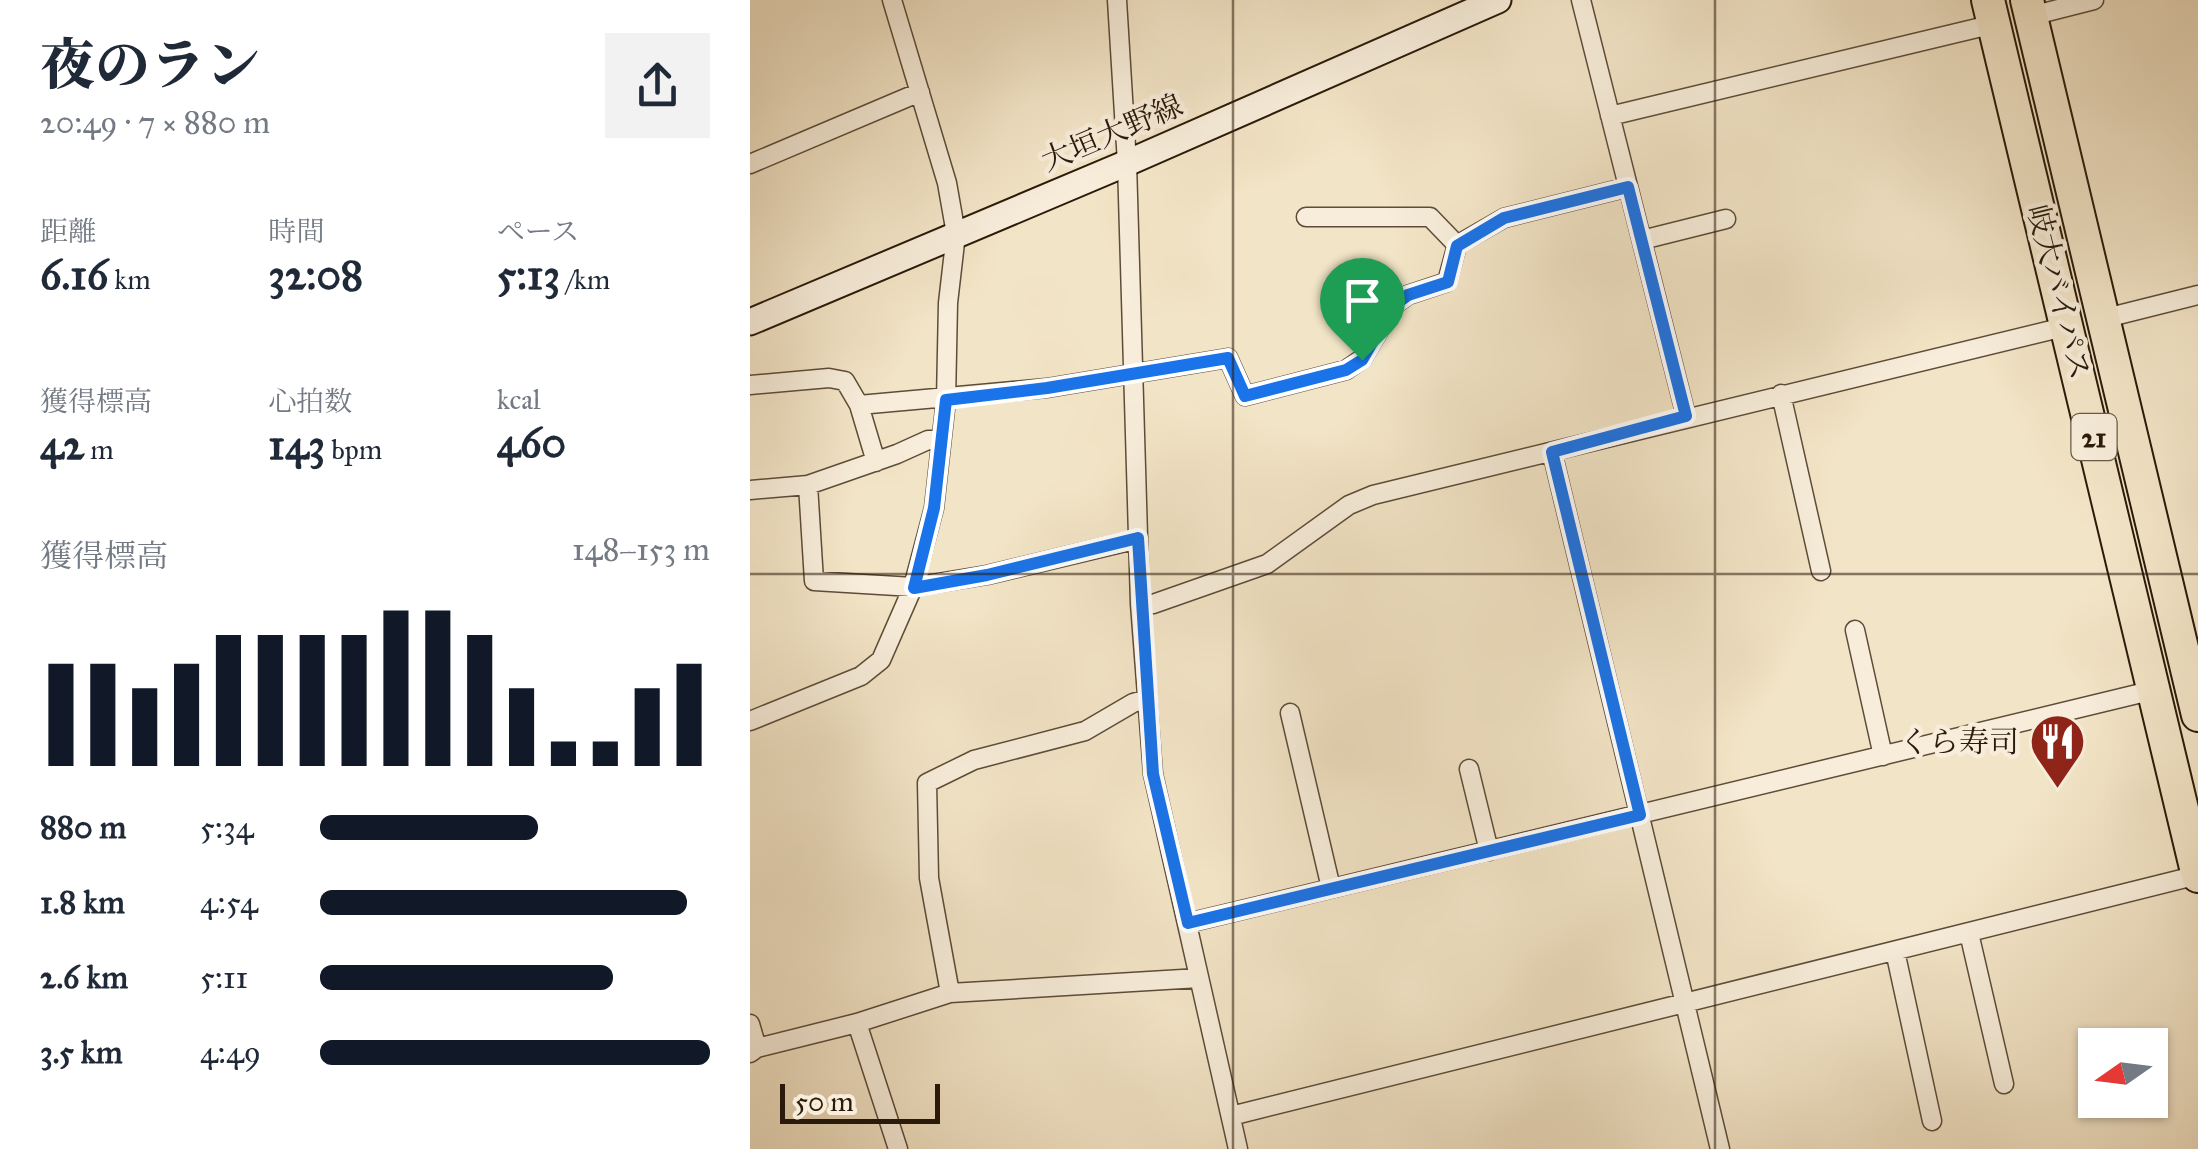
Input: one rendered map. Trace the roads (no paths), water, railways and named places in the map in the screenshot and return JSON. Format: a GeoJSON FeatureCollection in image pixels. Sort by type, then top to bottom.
{"type":"FeatureCollection","features":[{"type":"Feature","properties":{"kind":"highway","name":"岐大バイパス"},"geometry":{"type":"LineString","coordinates":[[2029,8],[2102,319],[2193,674],[2198,716]]}},
{"type":"Feature","properties":{"kind":"highway","name":"岐大バイパス"},"geometry":{"type":"LineString","coordinates":[[1991,12],[2198,876]]}},
{"type":"Feature","properties":{"kind":"main road","name":"大垣大野線"},"geometry":{"type":"LineString","coordinates":[[750,322],[1127,163],[1498,0]]}},
{"type":"Feature","properties":{"kind":"street"},"geometry":{"type":"LineString","coordinates":[[750,721],[862,676],[882,660],[914,588],[934,508],[946,400],[948,303],[956,234],[947,183],[892,0]]}},
{"type":"Feature","properties":{"kind":"street"},"geometry":{"type":"LineString","coordinates":[[1117,0],[1127,163],[1140,604],[1153,774],[1238,1149]]}},
{"type":"Feature","properties":{"kind":"street"},"geometry":{"type":"LineString","coordinates":[[1581,0],[1686,416]]}},
{"type":"Feature","properties":{"kind":"street"},"geometry":{"type":"LineString","coordinates":[[2029,8],[2094,0]]}},
{"type":"Feature","properties":{"kind":"street"},"geometry":{"type":"LineString","coordinates":[[1610,116],[1991,12]]}},
{"type":"Feature","properties":{"kind":"street"},"geometry":{"type":"LineString","coordinates":[[750,164],[920,92]]}},
{"type":"Feature","properties":{"kind":"street"},"geometry":{"type":"LineString","coordinates":[[859,405],[1047,388],[1228,358],[1245,396],[1346,370],[1362,360],[1394,305],[1408,295],[1448,282],[1457,246],[1504,218],[1628,187]]}},
{"type":"Feature","properties":{"kind":"street"},"geometry":{"type":"LineString","coordinates":[[1306,217],[1430,217],[1457,246]]}},
{"type":"Feature","properties":{"kind":"street"},"geometry":{"type":"LineString","coordinates":[[1642,240],[1726,219]]}},
{"type":"Feature","properties":{"kind":"street"},"geometry":{"type":"LineString","coordinates":[[2102,319],[2198,294]]}},
{"type":"Feature","properties":{"kind":"street"},"geometry":{"type":"LineString","coordinates":[[1140,604],[1152,604],[1267,564],[1350,505],[1373,495],[2068,326]]}},
{"type":"Feature","properties":{"kind":"street"},"geometry":{"type":"LineString","coordinates":[[750,385],[829,378],[845,381],[859,405],[876,462]]}},
{"type":"Feature","properties":{"kind":"street"},"geometry":{"type":"LineString","coordinates":[[1781,394],[1820,572]]}},
{"type":"Feature","properties":{"kind":"street"},"geometry":{"type":"LineString","coordinates":[[750,490],[808,485],[928,440],[940,440]]}},
{"type":"Feature","properties":{"kind":"street"},"geometry":{"type":"LineString","coordinates":[[1552,452],[1720,1149]]}},
{"type":"Feature","properties":{"kind":"street"},"geometry":{"type":"LineString","coordinates":[[808,485],[814,580],[914,588],[987,575],[1138,538]]}},
{"type":"Feature","properties":{"kind":"street"},"geometry":{"type":"LineString","coordinates":[[1854,630],[1884,756]]}},
{"type":"Feature","properties":{"kind":"street"},"geometry":{"type":"LineString","coordinates":[[1188,923],[2154,690]]}},
{"type":"Feature","properties":{"kind":"street"},"geometry":{"type":"LineString","coordinates":[[950,993],[929,878],[927,783],[974,760],[1085,731],[1146,699]]}},
{"type":"Feature","properties":{"kind":"street"},"geometry":{"type":"LineString","coordinates":[[1290,714],[1332,888]]}},
{"type":"Feature","properties":{"kind":"street"},"geometry":{"type":"LineString","coordinates":[[1469,769],[1489,851]]}},
{"type":"Feature","properties":{"kind":"street"},"geometry":{"type":"LineString","coordinates":[[1230,1116],[2198,876]]}},
{"type":"Feature","properties":{"kind":"street"},"geometry":{"type":"LineString","coordinates":[[1969,933],[2004,1084]]}},
{"type":"Feature","properties":{"kind":"street"},"geometry":{"type":"LineString","coordinates":[[1895,951],[1932,1121]]}},
{"type":"Feature","properties":{"kind":"street"},"geometry":{"type":"LineString","coordinates":[[750,1024],[753,1051],[950,993],[1199,978]]}},
{"type":"Feature","properties":{"kind":"street"},"geometry":{"type":"LineString","coordinates":[[857,1023],[898,1149]]}},
{"type":"Feature","properties":{"kind":"place","name":"くら寿司"},"geometry":{"type":"Point","coordinates":[2058,791]}}]}
